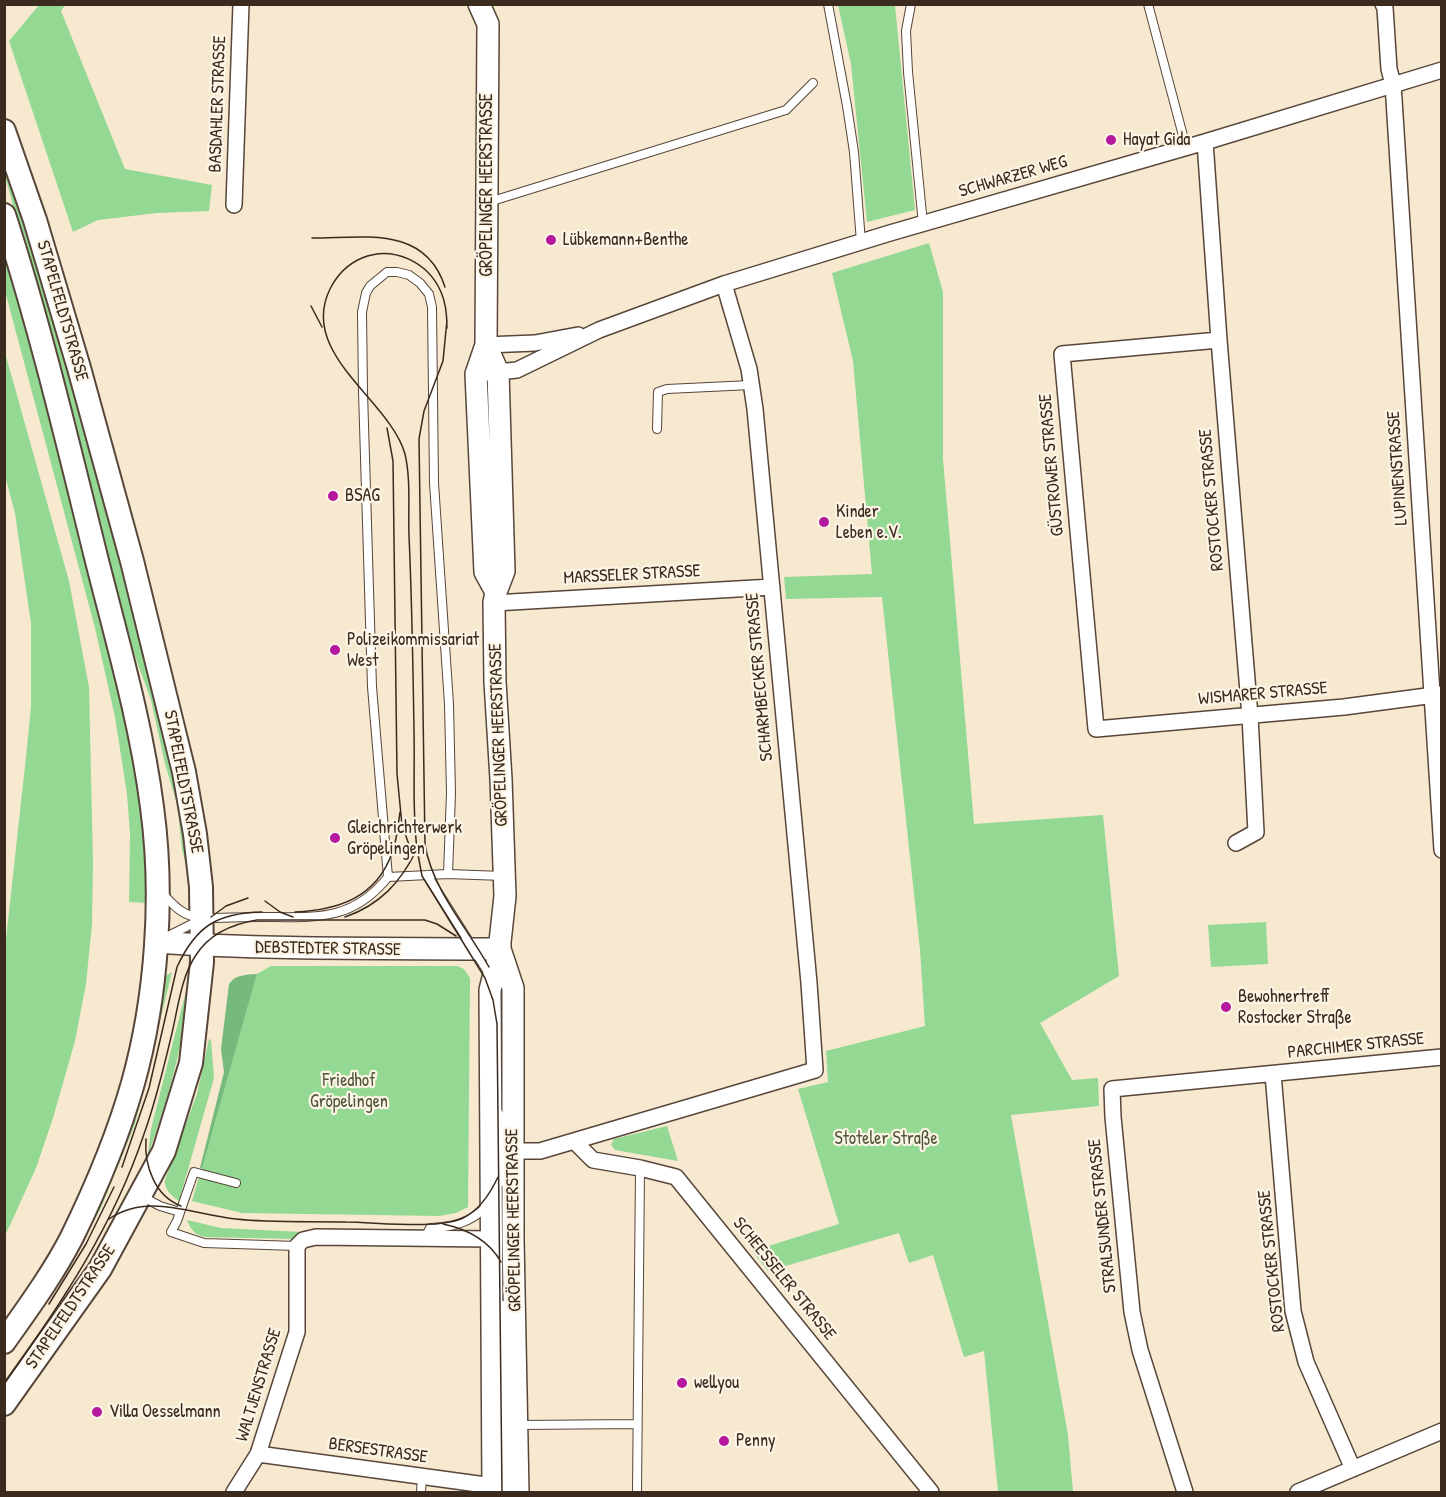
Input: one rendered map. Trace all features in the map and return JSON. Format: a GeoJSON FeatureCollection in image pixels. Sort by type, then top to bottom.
{"type":"FeatureCollection","features":[{"type":"Feature","properties":{"kind":"main road","name":"GRÖPELINGER HEERSTRASSE"},"geometry":{"type":"LineString","coordinates":[[479,4],[488,24]]}},
{"type":"Feature","properties":{"kind":"main road","name":"GRÖPELINGER HEERSTRASSE"},"geometry":{"type":"LineString","coordinates":[[495,597],[485,572],[476,374],[486,345],[488,24],[497,4]]}},
{"type":"Feature","properties":{"kind":"main road","name":"STAPELFELDTSTRASSE"},"geometry":{"type":"LineString","coordinates":[[4,131],[35,220],[79,368],[158,665],[184,772],[195,834],[202,918],[200,993],[190,1063],[164,1151],[100,1269],[4,1404]]}},
{"type":"Feature","properties":{"kind":"main road","name":"STAPELFELDTSTRASSE"},"geometry":{"type":"LineString","coordinates":[[4,215],[60,411],[129,687],[146,766],[156,849],[156,942],[147,1013],[133,1083],[106,1161],[71,1238],[39,1293],[4,1341]]}},
{"type":"Feature","properties":{"kind":"main road","name":"GRÖPELINGER HEERSTRASSE"},"geometry":{"type":"LineString","coordinates":[[486,345],[498,372],[504,571],[495,597],[495,682],[505,896],[500,949],[490,990],[490,1098],[497,1195],[491,1239],[497,1490]]}},
{"type":"Feature","properties":{"kind":"main road","name":"DEBSTEDTER STRASSE"},"geometry":{"type":"LineString","coordinates":[[156,942],[201,946],[358,950],[500,949]]}},
{"type":"Feature","properties":{"kind":"main road","name":"GRÖPELINGER HEERSTRASSE"},"geometry":{"type":"LineString","coordinates":[[500,949],[513,988],[518,1492]]}},
{"type":"Feature","properties":{"kind":"street","name":"BASDAHLER STRASSE"},"geometry":{"type":"LineString","coordinates":[[234,205],[241,4]]}},
{"type":"Feature","properties":{"kind":"street","name":"LUPINENSTRASSE"},"geometry":{"type":"LineString","coordinates":[[1383,4],[1389,69],[1393,84],[1437,695],[1442,850]]}},
{"type":"Feature","properties":{"kind":"street","name":"SCHWARZER WEG"},"geometry":{"type":"LineString","coordinates":[[476,374],[517,370],[599,330],[724,285],[861,242],[1206,142],[1442,70]]}},
{"type":"Feature","properties":{"kind":"street","name":"ROSTOCKER STRASSE"},"geometry":{"type":"LineString","coordinates":[[1206,142],[1219,339],[1250,716],[1256,832],[1236,843]]}},
{"type":"Feature","properties":{"kind":"street","name":"SCHARMBECKER STRASSE"},"geometry":{"type":"LineString","coordinates":[[574,1141],[815,1070],[809,983],[755,409],[751,385],[724,285]]}},
{"type":"Feature","properties":{"kind":"street","name":"SCHWARZER WEG"},"geometry":{"type":"LineString","coordinates":[[486,345],[535,343],[599,330]]}},
{"type":"Feature","properties":{"kind":"street","name":"GÜSTROWER STRASSE"},"geometry":{"type":"LineString","coordinates":[[1096,729],[1062,354],[1219,339]]}},
{"type":"Feature","properties":{"kind":"street","name":"MARSSELER STRASSE"},"geometry":{"type":"LineString","coordinates":[[495,597],[772,587]]}},
{"type":"Feature","properties":{"kind":"street","name":"WISMARER STRASSE"},"geometry":{"type":"LineString","coordinates":[[1096,729],[1250,716],[1437,695]]}},
{"type":"Feature","properties":{"kind":"street","name":"PARCHIMER STRASSE"},"geometry":{"type":"LineString","coordinates":[[1274,1074],[1442,1057]]}},
{"type":"Feature","properties":{"kind":"street","name":"ROSTOCKER STRASSE"},"geometry":{"type":"LineString","coordinates":[[1274,1074],[1293,1311],[1306,1362],[1353,1469]]}},
{"type":"Feature","properties":{"kind":"street","name":"STRALSUNDER STRASSE"},"geometry":{"type":"LineString","coordinates":[[1185,1492],[1140,1350],[1132,1312],[1113,1117],[1113,1089],[1274,1074]]}},
{"type":"Feature","properties":{"kind":"street"},"geometry":{"type":"LineString","coordinates":[[513,1151],[540,1151],[574,1141]]}},
{"type":"Feature","properties":{"kind":"street","name":"SCHEESSELER STRASSE"},"geometry":{"type":"LineString","coordinates":[[574,1141],[593,1160],[676,1177],[931,1492]]}},
{"type":"Feature","properties":{"kind":"street"},"geometry":{"type":"LineString","coordinates":[[297,1246],[303,1240],[316,1237],[491,1239]]}},
{"type":"Feature","properties":{"kind":"street","name":"WALTJENSTRASSE"},"geometry":{"type":"LineString","coordinates":[[234,1492],[258,1454],[297,1332],[297,1246]]}},
{"type":"Feature","properties":{"kind":"street"},"geometry":{"type":"LineString","coordinates":[[1298,1492],[1442,1431]]}},
{"type":"Feature","properties":{"kind":"street","name":"BERSESTRASSE"},"geometry":{"type":"LineString","coordinates":[[258,1454],[497,1490]]}},
{"type":"Feature","properties":{"kind":"lane"},"geometry":{"type":"LineString","coordinates":[[828,4],[854,152],[861,242]]}},
{"type":"Feature","properties":{"kind":"lane"},"geometry":{"type":"LineString","coordinates":[[911,4],[906,31],[908,72],[923,224]]}},
{"type":"Feature","properties":{"kind":"lane"},"geometry":{"type":"LineString","coordinates":[[1148,4],[1186,147]]}},
{"type":"Feature","properties":{"kind":"lane"},"geometry":{"type":"LineString","coordinates":[[487,202],[786,110],[813,83]]}},
{"type":"Feature","properties":{"kind":"lane"},"geometry":{"type":"LineString","coordinates":[[156,886],[177,909],[188,917],[300,917],[333,914],[355,907],[375,893],[388,877],[372,687],[363,411],[363,312],[366,293],[370,286],[387,272],[409,275],[420,283],[429,294],[432,307],[435,494],[449,704],[451,793],[448,874]]}},
{"type":"Feature","properties":{"kind":"lane"},"geometry":{"type":"LineString","coordinates":[[657,429],[658,392],[667,389],[751,385]]}},
{"type":"Feature","properties":{"kind":"lane"},"geometry":{"type":"LineString","coordinates":[[388,877],[448,874],[504,876]]}},
{"type":"Feature","properties":{"kind":"lane"},"geometry":{"type":"LineString","coordinates":[[427,875],[493,979]]}},
{"type":"Feature","properties":{"kind":"lane"},"geometry":{"type":"LineString","coordinates":[[156,942],[202,918]]}},
{"type":"Feature","properties":{"kind":"lane"},"geometry":{"type":"LineString","coordinates":[[425,1238],[430,1228],[460,1225],[473,1218],[497,1195],[502,1179],[503,1121],[490,1098]]}},
{"type":"Feature","properties":{"kind":"lane"},"geometry":{"type":"LineString","coordinates":[[637,1492],[640,1168]]}},
{"type":"Feature","properties":{"kind":"lane"},"geometry":{"type":"LineString","coordinates":[[237,1183],[194,1172],[171,1232],[204,1243],[297,1246]]}},
{"type":"Feature","properties":{"kind":"lane"},"geometry":{"type":"LineString","coordinates":[[140,1196],[160,1206],[180,1212]]}},
{"type":"Feature","properties":{"kind":"lane"},"geometry":{"type":"LineString","coordinates":[[497,1490],[504,1295]]}},
{"type":"Feature","properties":{"kind":"lane"},"geometry":{"type":"LineString","coordinates":[[517,1425],[637,1425]]}},
{"type":"Feature","properties":{"kind":"lane"},"geometry":{"type":"LineString","coordinates":[[421,1492],[422,1477]]}},
{"type":"Feature","properties":{"kind":"green space"},"geometry":{"type":"Polygon","coordinates":[[[39,5],[65,5],[61,11],[125,169],[212,185],[209,211],[157,213],[98,220],[73,232],[9,41],[39,5]]]}},
{"type":"Feature","properties":{"kind":"green space"},"geometry":{"type":"Polygon","coordinates":[[[838,5],[895,5],[915,210],[867,222],[851,64],[838,5]]]}},
{"type":"Feature","properties":{"kind":"green space"},"geometry":{"type":"Polygon","coordinates":[[[4,150],[22,197],[175,755],[190,867],[186,866],[182,849],[177,804],[165,764],[151,700],[128,637],[87,474],[5,176],[4,150]]]}},
{"type":"Feature","properties":{"kind":"green space","name":"Stoteler Straße"},"geometry":{"type":"Polygon","coordinates":[[[929,243],[943,292],[943,459],[974,824],[1103,815],[1119,976],[1040,1023],[1072,1080],[1098,1078],[1099,1106],[1011,1115],[1068,1435],[1073,1492],[998,1492],[984,1351],[964,1357],[933,1255],[909,1263],[899,1233],[768,1271],[752,1251],[839,1224],[798,1089],[828,1082],[826,1051],[925,1026],[920,950],[882,597],[786,599],[784,577],[872,574],[853,361],[832,273],[929,243]]]}},
{"type":"Feature","properties":{"kind":"green space"},"geometry":{"type":"Polygon","coordinates":[[[4,251],[71,492],[130,724],[145,832],[147,903],[129,902],[130,835],[127,794],[115,717],[95,628],[5,291],[4,251]]]}},
{"type":"Feature","properties":{"kind":"green space"},"geometry":{"type":"Polygon","coordinates":[[[4,349],[69,581],[89,687],[93,863],[92,924],[86,984],[75,1041],[36,1168],[5,1236],[4,957],[31,707],[31,623],[15,513],[5,476],[4,349]]]}},
{"type":"Feature","properties":{"kind":"green space"},"geometry":{"type":"Polygon","coordinates":[[[1266,922],[1268,964],[1211,967],[1208,925],[1266,922]]]}},
{"type":"Feature","properties":{"kind":"green space","name":"Friedhof Gröpelingen"},"geometry":{"type":"Polygon","coordinates":[[[271,966],[457,966],[464,969],[470,978],[468,1207],[456,1213],[439,1216],[242,1213],[192,1201],[257,974],[271,966]]]}},
{"type":"Feature","properties":{"kind":"green space"},"geometry":{"type":"Polygon","coordinates":[[[172,972],[135,1124],[101,1208],[79,1248],[164,977],[172,972]]]}},
{"type":"Feature","properties":{"kind":"green space"},"geometry":{"type":"Polygon","coordinates":[[[257,974],[202,1168],[200,1168],[224,1072],[221,1049],[229,984],[238,977],[257,974]]]}},
{"type":"Feature","properties":{"kind":"green space"},"geometry":{"type":"Polygon","coordinates":[[[186,991],[189,991],[178,1054],[168,1095],[148,1155],[151,1129],[186,991]]]}},
{"type":"Feature","properties":{"kind":"green space"},"geometry":{"type":"Polygon","coordinates":[[[209,1039],[211,1040],[214,1078],[179,1201],[167,1190],[165,1180],[197,1094],[209,1039]]]}},
{"type":"Feature","properties":{"kind":"green space"},"geometry":{"type":"Polygon","coordinates":[[[667,1126],[678,1161],[615,1150],[611,1145],[614,1139],[667,1126]]]}},
{"type":"Feature","properties":{"kind":"green space"},"geometry":{"type":"Polygon","coordinates":[[[187,1220],[221,1228],[303,1232],[294,1239],[205,1237],[194,1231],[187,1220]]]}},
{"type":"Feature","properties":{"kind":"tram line"},"geometry":{"type":"LineString","coordinates":[[312,238],[372,237],[408,244],[423,253],[436,267],[445,287]]}},
{"type":"Feature","properties":{"kind":"tram line"},"geometry":{"type":"LineString","coordinates":[[447,328],[444,301],[435,281],[418,265],[397,255],[374,254],[352,263],[343,270],[330,289],[323,313],[326,335],[336,356],[396,434],[405,454],[409,484],[414,805],[417,849],[422,876],[485,978],[493,1000],[497,1024],[502,1492]]}},
{"type":"Feature","properties":{"kind":"tram line"},"geometry":{"type":"LineString","coordinates":[[311,306],[322,327]]}},
{"type":"Feature","properties":{"kind":"tram line"},"geometry":{"type":"LineString","coordinates":[[447,320],[443,361],[424,411],[419,439],[425,845],[435,878],[489,967]]}},
{"type":"Feature","properties":{"kind":"tram line"},"geometry":{"type":"LineString","coordinates":[[387,428],[393,461],[397,774],[402,825],[413,856]]}},
{"type":"Feature","properties":{"kind":"tram line"},"geometry":{"type":"LineString","coordinates":[[295,912],[311,911],[340,904],[366,891],[385,868],[392,853],[400,812]]}},
{"type":"Feature","properties":{"kind":"tram line"},"geometry":{"type":"LineString","coordinates":[[345,917],[369,906],[388,891],[404,872],[417,849]]}},
{"type":"Feature","properties":{"kind":"tram line"},"geometry":{"type":"LineString","coordinates":[[211,917],[226,906],[248,898]]}},
{"type":"Feature","properties":{"kind":"tram line"},"geometry":{"type":"LineString","coordinates":[[265,901],[280,912],[293,917]]}},
{"type":"Feature","properties":{"kind":"tram line"},"geometry":{"type":"LineString","coordinates":[[122,1167],[149,1088],[177,967],[184,953],[200,932],[210,924],[232,915],[262,912]]}},
{"type":"Feature","properties":{"kind":"tram line"},"geometry":{"type":"LineString","coordinates":[[4,1384],[84,1264],[117,1201],[152,1109],[187,973],[196,955],[208,941],[230,927],[257,920],[425,920],[437,924],[456,936]]}},
{"type":"Feature","properties":{"kind":"tram line"},"geometry":{"type":"LineString","coordinates":[[146,1139],[147,1159],[153,1179],[164,1195],[181,1206]]}},
{"type":"Feature","properties":{"kind":"tram line"},"geometry":{"type":"LineString","coordinates":[[109,1219],[124,1211],[155,1206],[250,1220],[438,1224],[463,1218],[475,1211],[488,1195],[498,1177]]}},
{"type":"Feature","properties":{"kind":"tram line"},"geometry":{"type":"LineString","coordinates":[[49,1304],[86,1244],[114,1187]]}},
{"type":"Feature","properties":{"kind":"tram line"},"geometry":{"type":"LineString","coordinates":[[443,1224],[476,1236],[490,1247],[501,1262]]}},
{"type":"Feature","properties":{"kind":"place","name":"Hayat Gida"},"geometry":{"type":"Point","coordinates":[1111,140]}},
{"type":"Feature","properties":{"kind":"place","name":"Lübkemann+Benthe"},"geometry":{"type":"Point","coordinates":[551,240]}},
{"type":"Feature","properties":{"kind":"place","name":"BSAG"},"geometry":{"type":"Point","coordinates":[333,496]}},
{"type":"Feature","properties":{"kind":"place","name":"Kinder Leben e.V."},"geometry":{"type":"Point","coordinates":[824,522]}},
{"type":"Feature","properties":{"kind":"place","name":"Polizeikommissariat West"},"geometry":{"type":"Point","coordinates":[335,650]}},
{"type":"Feature","properties":{"kind":"place","name":"Gleichrichterwerk Gröpelingen"},"geometry":{"type":"Point","coordinates":[335,838]}},
{"type":"Feature","properties":{"kind":"place","name":"Bewohnertreff Rostocker Straße"},"geometry":{"type":"Point","coordinates":[1226,1007]}},
{"type":"Feature","properties":{"kind":"place","name":"wellyou"},"geometry":{"type":"Point","coordinates":[682,1383]}},
{"type":"Feature","properties":{"kind":"place","name":"Villa Oesselmann"},"geometry":{"type":"Point","coordinates":[97,1412]}},
{"type":"Feature","properties":{"kind":"place","name":"Penny"},"geometry":{"type":"Point","coordinates":[724,1441]}}]}
